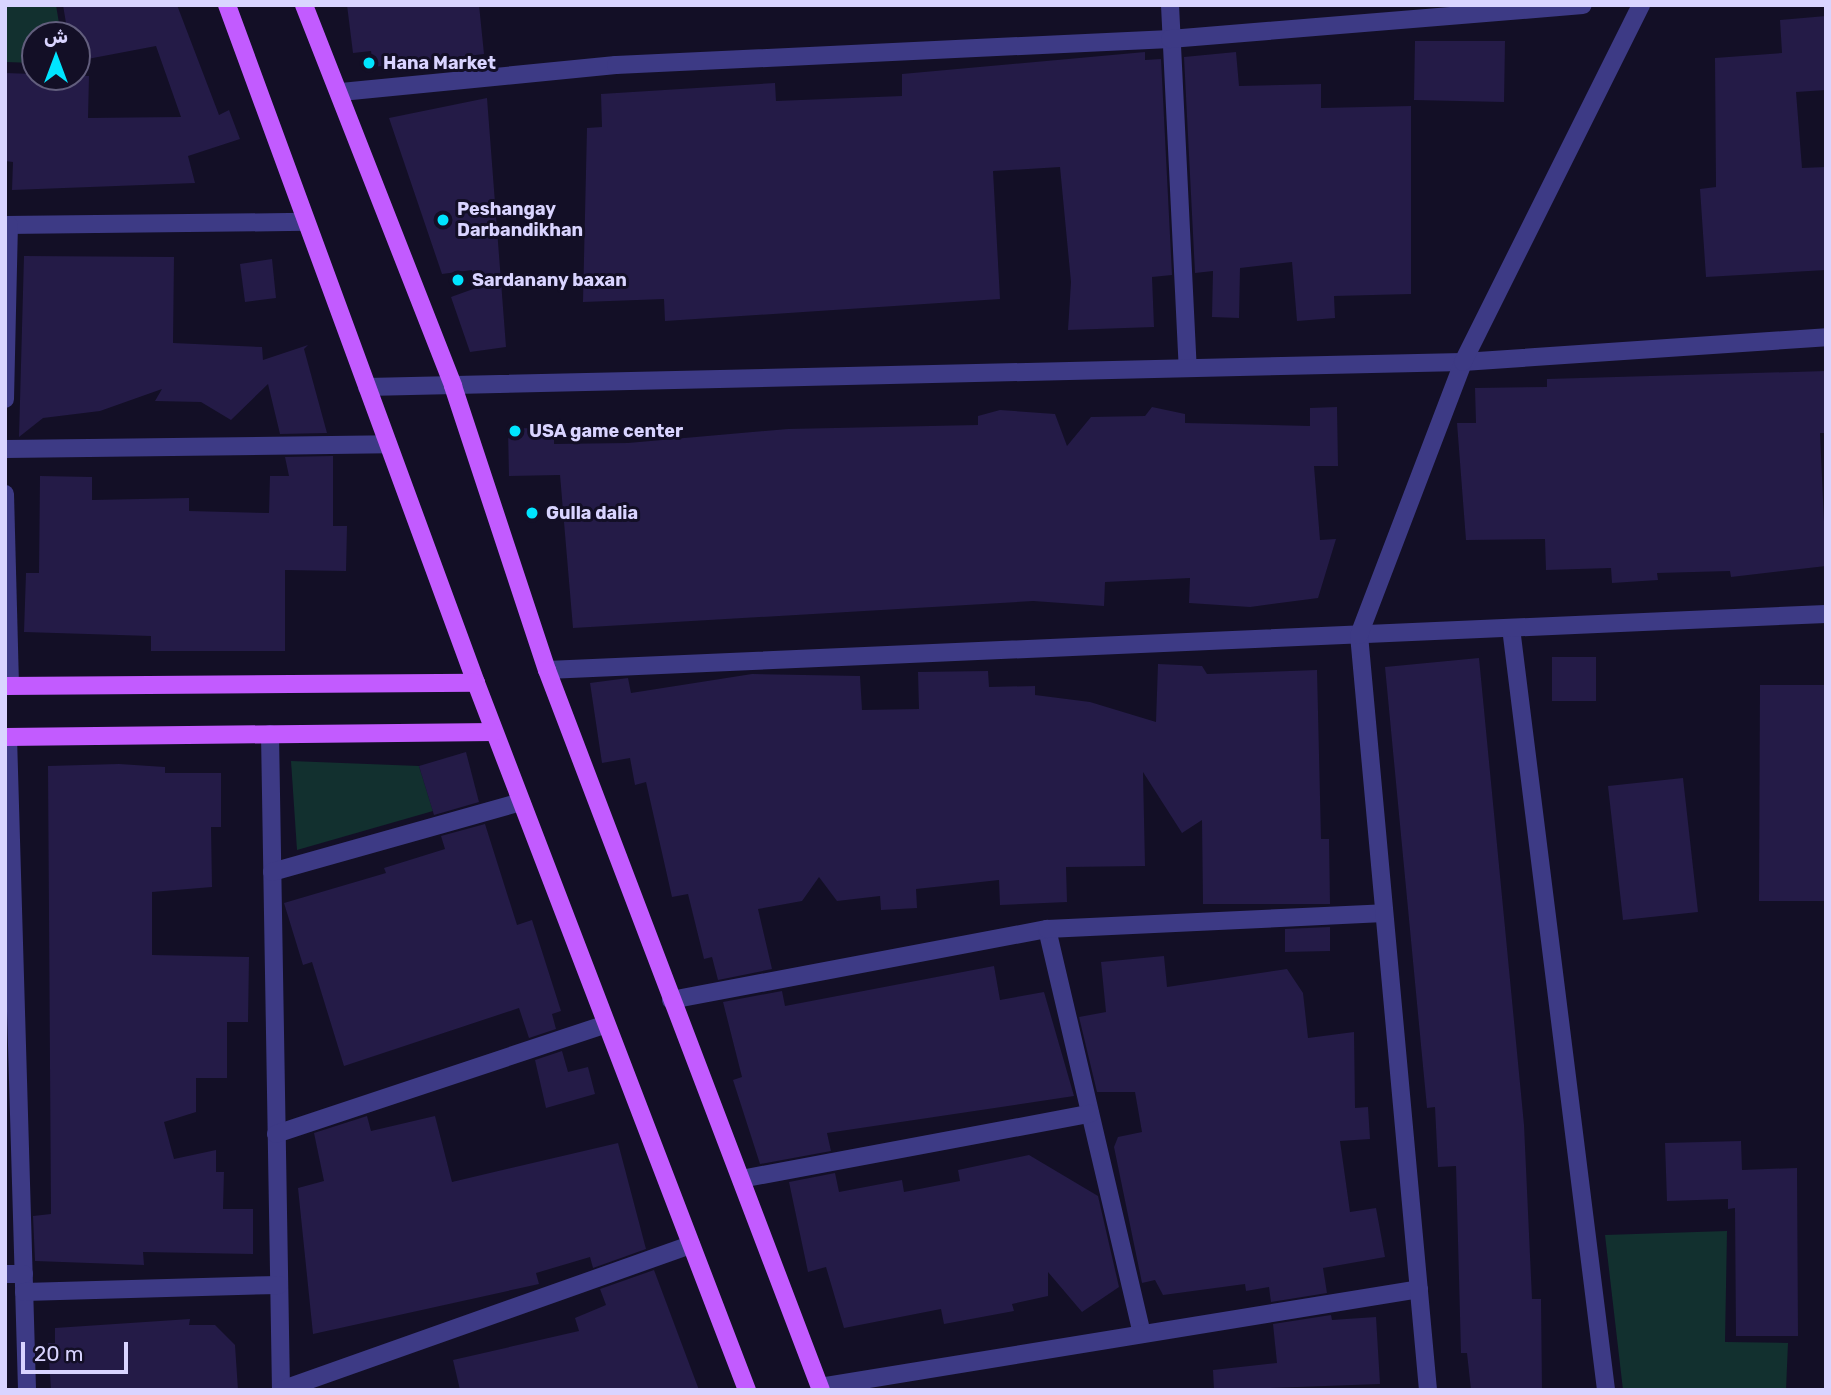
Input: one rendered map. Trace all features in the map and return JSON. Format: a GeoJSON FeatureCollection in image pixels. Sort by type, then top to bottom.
{"type":"FeatureCollection","features":[{"type":"Feature","properties":{"kind":"main road"},"geometry":{"type":"LineString","coordinates":[[227,5],[494,732],[747,1390]]}},
{"type":"Feature","properties":{"kind":"main road"},"geometry":{"type":"LineString","coordinates":[[304,5],[341,92],[453,387],[547,670],[821,1388]]}},
{"type":"Feature","properties":{"kind":"main road"},"geometry":{"type":"LineString","coordinates":[[8,686],[476,683]]}},
{"type":"Feature","properties":{"kind":"main road"},"geometry":{"type":"LineString","coordinates":[[7,737],[494,732]]}},
{"type":"Feature","properties":{"kind":"street"},"geometry":{"type":"LineString","coordinates":[[1170,5],[1188,368]]}},
{"type":"Feature","properties":{"kind":"street"},"geometry":{"type":"LineString","coordinates":[[341,92],[616,65],[1170,39],[1580,5]]}},
{"type":"Feature","properties":{"kind":"street"},"geometry":{"type":"LineString","coordinates":[[1428,1390],[1359,635],[1463,362],[1641,5]]}},
{"type":"Feature","properties":{"kind":"street"},"geometry":{"type":"LineString","coordinates":[[5,399],[7,225],[306,222]]}},
{"type":"Feature","properties":{"kind":"street"},"geometry":{"type":"LineString","coordinates":[[367,387],[1463,362],[1826,337]]}},
{"type":"Feature","properties":{"kind":"street"},"geometry":{"type":"LineString","coordinates":[[5,449],[388,444]]}},
{"type":"Feature","properties":{"kind":"street"},"geometry":{"type":"LineString","coordinates":[[5,494],[8,686]]}},
{"type":"Feature","properties":{"kind":"street"},"geometry":{"type":"LineString","coordinates":[[547,670],[1826,614]]}},
{"type":"Feature","properties":{"kind":"street"},"geometry":{"type":"LineString","coordinates":[[1511,628],[1606,1390]]}},
{"type":"Feature","properties":{"kind":"street"},"geometry":{"type":"LineString","coordinates":[[270,734],[281,1390],[691,1245]]}},
{"type":"Feature","properties":{"kind":"street"},"geometry":{"type":"LineString","coordinates":[[7,737],[14,1274],[24,1292],[27,1390]]}},
{"type":"Feature","properties":{"kind":"street"},"geometry":{"type":"LineString","coordinates":[[272,872],[521,802]]}},
{"type":"Feature","properties":{"kind":"street"},"geometry":{"type":"LineString","coordinates":[[671,1000],[1047,929],[1384,913]]}},
{"type":"Feature","properties":{"kind":"street"},"geometry":{"type":"LineString","coordinates":[[1047,929],[1142,1334]]}},
{"type":"Feature","properties":{"kind":"street"},"geometry":{"type":"LineString","coordinates":[[276,1134],[606,1024]]}},
{"type":"Feature","properties":{"kind":"street"},"geometry":{"type":"LineString","coordinates":[[741,1178],[1090,1114]]}},
{"type":"Feature","properties":{"kind":"street"},"geometry":{"type":"LineString","coordinates":[[24,1292],[279,1285]]}},
{"type":"Feature","properties":{"kind":"street"},"geometry":{"type":"LineString","coordinates":[[821,1388],[1419,1289]]}},
{"type":"Feature","properties":{"kind":"green space"},"geometry":{"type":"Polygon","coordinates":[[[5,5],[56,5],[59,21],[21,21],[21,63],[5,62],[5,5]]]}},
{"type":"Feature","properties":{"kind":"green space"},"geometry":{"type":"Polygon","coordinates":[[[291,761],[419,766],[433,811],[297,850],[291,761]]]}},
{"type":"Feature","properties":{"kind":"green space"},"geometry":{"type":"Polygon","coordinates":[[[1727,1231],[1725,1342],[1788,1343],[1786,1390],[1623,1390],[1605,1235],[1727,1231]]]}},
{"type":"Feature","properties":{"kind":"building"},"geometry":{"type":"Polygon","coordinates":[[[63,5],[177,5],[219,115],[229,110],[240,139],[188,156],[195,183],[12,190],[13,162],[5,161],[5,73],[21,74],[21,91],[89,91],[88,118],[181,117],[156,46],[91,58],[91,21],[66,21],[63,5]]]}},
{"type":"Feature","properties":{"kind":"building"},"geometry":{"type":"Polygon","coordinates":[[[347,5],[479,5],[484,54],[373,67],[371,51],[353,53],[347,5]]]}},
{"type":"Feature","properties":{"kind":"building"},"geometry":{"type":"Polygon","coordinates":[[[1826,16],[1826,90],[1796,92],[1802,168],[1826,167],[1826,270],[1706,277],[1700,189],[1716,187],[1715,58],[1782,53],[1780,20],[1826,16]]]}},
{"type":"Feature","properties":{"kind":"building"},"geometry":{"type":"Polygon","coordinates":[[[1415,41],[1505,41],[1504,102],[1414,100],[1415,41]]]}},
{"type":"Feature","properties":{"kind":"building"},"geometry":{"type":"Polygon","coordinates":[[[1145,52],[1145,60],[1161,59],[1172,275],[1152,277],[1154,327],[1068,330],[1071,282],[1060,167],[993,171],[1000,299],[665,321],[664,299],[583,302],[587,128],[602,127],[601,94],[775,83],[776,101],[902,96],[902,74],[1145,52]]]}},
{"type":"Feature","properties":{"kind":"building"},"geometry":{"type":"Polygon","coordinates":[[[1236,52],[1239,86],[1321,84],[1321,108],[1411,106],[1411,294],[1334,296],[1335,318],[1297,321],[1292,262],[1240,268],[1239,318],[1212,317],[1213,271],[1195,273],[1184,57],[1236,52]]]}},
{"type":"Feature","properties":{"kind":"building"},"geometry":{"type":"Polygon","coordinates":[[[487,98],[506,347],[470,352],[451,297],[476,288],[472,270],[442,274],[389,118],[487,98]]]}},
{"type":"Feature","properties":{"kind":"building"},"geometry":{"type":"Polygon","coordinates":[[[24,256],[174,257],[173,343],[262,347],[263,360],[308,345],[304,349],[327,433],[280,434],[268,384],[231,420],[201,402],[155,401],[162,389],[100,411],[43,418],[19,437],[24,256]]]}},
{"type":"Feature","properties":{"kind":"building"},"geometry":{"type":"Polygon","coordinates":[[[272,259],[276,298],[245,302],[240,264],[272,259]]]}},
{"type":"Feature","properties":{"kind":"building"},"geometry":{"type":"Polygon","coordinates":[[[1826,371],[1826,433],[1820,433],[1826,566],[1731,577],[1730,571],[1657,573],[1658,580],[1612,583],[1611,568],[1546,570],[1545,539],[1466,540],[1457,423],[1476,423],[1475,388],[1547,387],[1547,379],[1826,371]]]}},
{"type":"Feature","properties":{"kind":"building"},"geometry":{"type":"Polygon","coordinates":[[[1152,407],[1185,414],[1185,423],[1310,426],[1310,408],[1337,407],[1338,466],[1314,466],[1320,540],[1336,539],[1318,598],[1250,607],[1189,603],[1190,578],[1105,582],[1104,606],[1033,601],[573,628],[560,475],[509,476],[508,429],[554,427],[554,444],[628,443],[788,429],[978,425],[978,416],[1000,410],[1055,414],[1067,446],[1091,417],[1145,416],[1152,407]]]}},
{"type":"Feature","properties":{"kind":"building"},"geometry":{"type":"Polygon","coordinates":[[[333,456],[333,526],[347,526],[346,571],[285,570],[285,651],[151,651],[151,636],[24,632],[26,573],[39,573],[40,476],[92,477],[92,500],[189,498],[189,511],[269,513],[270,476],[289,476],[285,457],[333,456]]]}},
{"type":"Feature","properties":{"kind":"building"},"geometry":{"type":"Polygon","coordinates":[[[1552,657],[1596,657],[1596,701],[1552,701],[1552,657]]]}},
{"type":"Feature","properties":{"kind":"building"},"geometry":{"type":"Polygon","coordinates":[[[1479,658],[1524,1125],[1532,1299],[1541,1299],[1542,1390],[1471,1390],[1467,1353],[1461,1353],[1456,1166],[1438,1167],[1435,1107],[1427,1108],[1385,667],[1479,658]]]}},
{"type":"Feature","properties":{"kind":"building"},"geometry":{"type":"Polygon","coordinates":[[[1158,664],[1202,666],[1207,674],[1317,670],[1321,839],[1329,839],[1330,904],[1203,904],[1202,820],[1182,833],[1143,772],[1145,866],[1066,867],[1067,902],[1000,905],[999,880],[916,889],[917,908],[881,910],[880,896],[837,901],[819,877],[802,901],[758,909],[772,969],[718,980],[712,957],[704,959],[688,894],[672,897],[646,782],[635,785],[630,758],[602,763],[590,683],[628,678],[631,693],[752,674],[860,676],[862,710],[919,709],[918,672],[988,671],[989,687],[1035,686],[1035,695],[1090,702],[1156,722],[1158,664]]]}},
{"type":"Feature","properties":{"kind":"building"},"geometry":{"type":"Polygon","coordinates":[[[1760,685],[1826,685],[1826,901],[1759,901],[1760,685]]]}},
{"type":"Feature","properties":{"kind":"building"},"geometry":{"type":"Polygon","coordinates":[[[466,752],[479,802],[434,815],[419,766],[466,752]]]}},
{"type":"Feature","properties":{"kind":"building"},"geometry":{"type":"Polygon","coordinates":[[[119,764],[165,767],[165,773],[221,773],[221,827],[211,827],[212,887],[152,892],[152,955],[249,957],[248,1022],[227,1022],[227,1078],[196,1078],[196,1112],[164,1122],[174,1159],[216,1150],[216,1172],[224,1172],[223,1209],[253,1209],[253,1254],[143,1252],[144,1265],[35,1261],[33,1216],[51,1214],[48,766],[119,764]]]}},
{"type":"Feature","properties":{"kind":"building"},"geometry":{"type":"Polygon","coordinates":[[[1683,778],[1698,912],[1623,920],[1608,786],[1683,778]]]}},
{"type":"Feature","properties":{"kind":"building"},"geometry":{"type":"Polygon","coordinates":[[[485,824],[517,925],[532,920],[561,1011],[552,1014],[556,1029],[529,1038],[519,1008],[344,1066],[312,962],[303,965],[284,903],[386,873],[384,868],[445,849],[441,836],[485,824]]]}},
{"type":"Feature","properties":{"kind":"building"},"geometry":{"type":"Polygon","coordinates":[[[1330,927],[1330,951],[1285,952],[1285,929],[1330,927]]]}},
{"type":"Feature","properties":{"kind":"building"},"geometry":{"type":"Polygon","coordinates":[[[1164,956],[1167,987],[1287,969],[1303,993],[1308,1038],[1354,1032],[1355,1108],[1368,1107],[1370,1139],[1340,1141],[1350,1212],[1376,1208],[1385,1257],[1323,1268],[1327,1293],[1271,1302],[1269,1287],[1246,1291],[1245,1284],[1163,1295],[1155,1280],[1142,1283],[1114,1147],[1118,1137],[1142,1132],[1135,1092],[1097,1092],[1079,1017],[1106,1012],[1101,962],[1164,956]]]}},
{"type":"Feature","properties":{"kind":"building"},"geometry":{"type":"Polygon","coordinates":[[[994,966],[1000,1000],[1044,992],[1074,1096],[827,1133],[831,1151],[760,1164],[733,1080],[742,1077],[723,1002],[782,991],[785,1006],[994,966]]]}},
{"type":"Feature","properties":{"kind":"building"},"geometry":{"type":"Polygon","coordinates":[[[562,1051],[568,1072],[588,1067],[595,1094],[546,1108],[535,1060],[562,1051]]]}},
{"type":"Feature","properties":{"kind":"building"},"geometry":{"type":"Polygon","coordinates":[[[367,1116],[371,1131],[435,1116],[452,1182],[618,1143],[646,1249],[593,1268],[590,1257],[536,1273],[539,1284],[313,1334],[298,1188],[324,1181],[314,1133],[367,1116]]]}},
{"type":"Feature","properties":{"kind":"building"},"geometry":{"type":"Polygon","coordinates":[[[1741,1141],[1742,1170],[1797,1168],[1798,1336],[1736,1336],[1735,1208],[1728,1209],[1728,1199],[1667,1201],[1665,1143],[1741,1141]]]}},
{"type":"Feature","properties":{"kind":"building"},"geometry":{"type":"Polygon","coordinates":[[[1029,1155],[1098,1196],[1119,1287],[1082,1312],[1048,1272],[1048,1296],[1012,1304],[1014,1311],[944,1324],[941,1309],[844,1328],[826,1267],[808,1272],[789,1182],[835,1173],[839,1192],[902,1180],[904,1192],[960,1181],[958,1170],[1029,1155]]]}},
{"type":"Feature","properties":{"kind":"building"},"geometry":{"type":"Polygon","coordinates":[[[654,1270],[699,1390],[460,1390],[453,1360],[579,1331],[575,1318],[606,1305],[600,1289],[654,1270]]]}},
{"type":"Feature","properties":{"kind":"building"},"geometry":{"type":"Polygon","coordinates":[[[1331,1315],[1332,1320],[1376,1317],[1380,1384],[1214,1390],[1213,1370],[1277,1363],[1273,1324],[1331,1315]]]}},
{"type":"Feature","properties":{"kind":"building"},"geometry":{"type":"Polygon","coordinates":[[[190,1319],[189,1325],[215,1325],[235,1345],[238,1390],[51,1390],[48,1343],[55,1343],[55,1328],[190,1319]]]}},
{"type":"Feature","properties":{"kind":"place","name":"Hana Market"},"geometry":{"type":"Point","coordinates":[369,63]}},
{"type":"Feature","properties":{"kind":"place","name":"Peshangay Darbandikhan"},"geometry":{"type":"Point","coordinates":[443,220]}},
{"type":"Feature","properties":{"kind":"place","name":"Sardanany baxan"},"geometry":{"type":"Point","coordinates":[458,280]}},
{"type":"Feature","properties":{"kind":"place","name":"USA game center"},"geometry":{"type":"Point","coordinates":[515,431]}},
{"type":"Feature","properties":{"kind":"place","name":"Gulla dalia"},"geometry":{"type":"Point","coordinates":[532,513]}}]}
